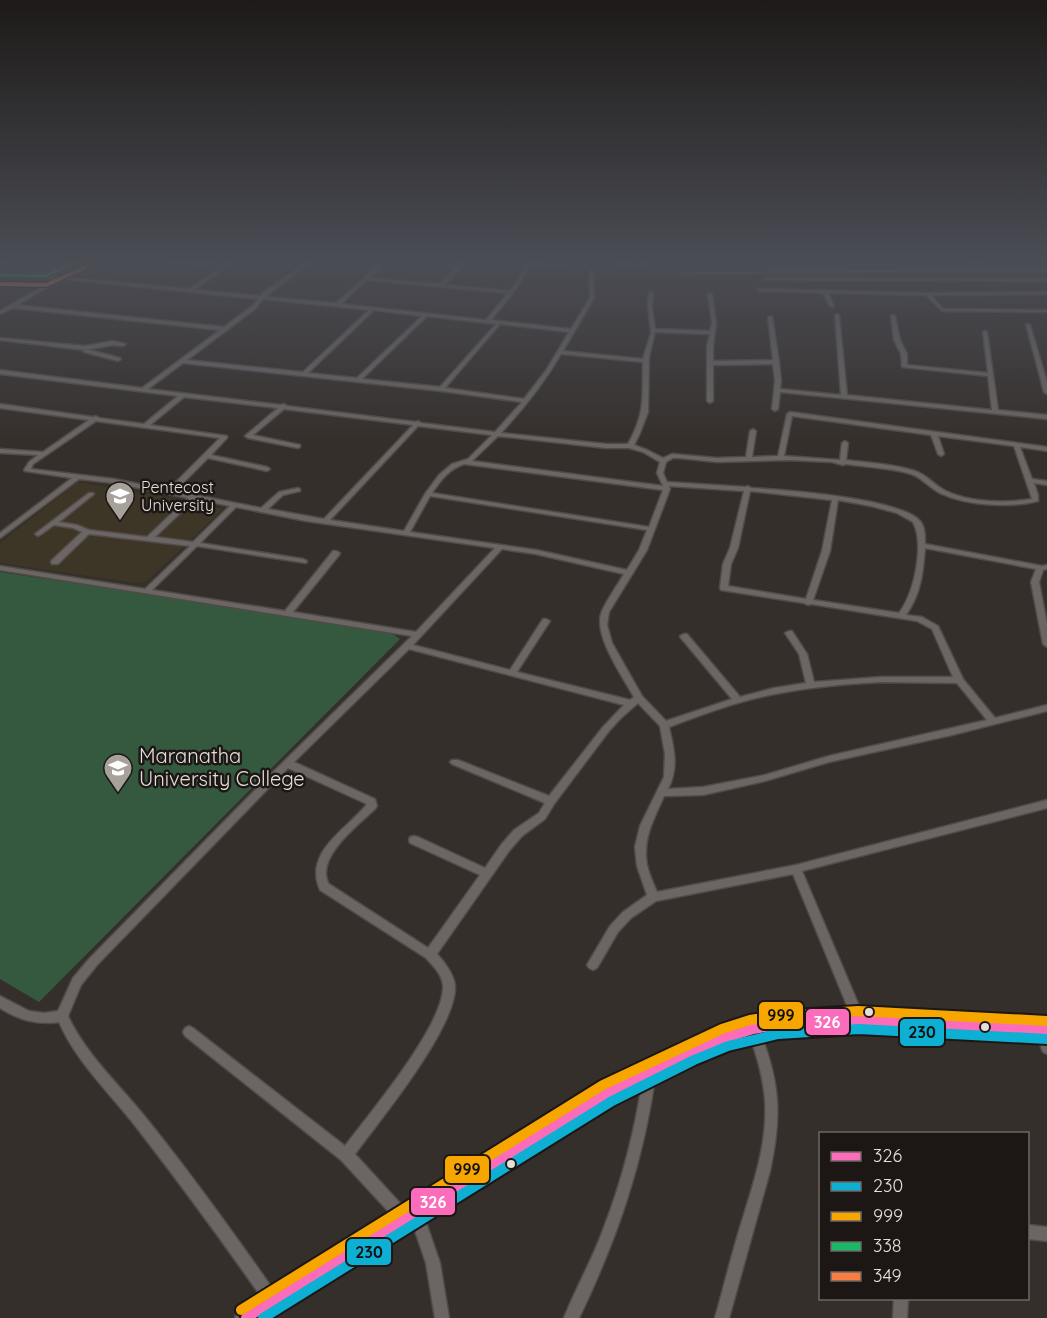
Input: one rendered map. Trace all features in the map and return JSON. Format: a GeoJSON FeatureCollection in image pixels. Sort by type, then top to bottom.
{"type":"FeatureCollection","features":[{"type":"Feature","properties":{"kind":"main road"},"geometry":{"type":"LineString","coordinates":[[246,1318],[608,1094],[690,1052],[753,1029],[798,1023],[859,1020],[1043,1029]]}},
{"type":"Feature","properties":{"kind":"street"},"geometry":{"type":"LineString","coordinates":[[156,322],[225,329]]}},
{"type":"Feature","properties":{"kind":"street"},"geometry":{"type":"LineString","coordinates":[[143,390],[235,322]]}},
{"type":"Feature","properties":{"kind":"street"},"geometry":{"type":"LineString","coordinates":[[304,374],[360,322]]}},
{"type":"Feature","properties":{"kind":"street"},"geometry":{"type":"LineString","coordinates":[[358,380],[419,322]]}},
{"type":"Feature","properties":{"kind":"street"},"geometry":{"type":"LineString","coordinates":[[483,322],[573,331]]}},
{"type":"Feature","properties":{"kind":"street"},"geometry":{"type":"LineString","coordinates":[[406,533],[441,476],[454,465],[479,453],[526,401],[561,352],[578,322]]}},
{"type":"Feature","properties":{"kind":"street"},"geometry":{"type":"LineString","coordinates":[[630,446],[639,432],[648,395],[645,388],[646,361],[654,330],[651,322]]}},
{"type":"Feature","properties":{"kind":"street"},"geometry":{"type":"LineString","coordinates":[[710,400],[711,333],[714,322]]}},
{"type":"Feature","properties":{"kind":"street"},"geometry":{"type":"LineString","coordinates":[[771,322],[778,390],[775,409]]}},
{"type":"Feature","properties":{"kind":"street"},"geometry":{"type":"LineString","coordinates":[[838,322],[844,396]]}},
{"type":"Feature","properties":{"kind":"street"},"geometry":{"type":"LineString","coordinates":[[894,322],[897,340],[904,354],[903,365],[905,367],[990,375]]}},
{"type":"Feature","properties":{"kind":"street"},"geometry":{"type":"LineString","coordinates":[[441,390],[499,323]]}},
{"type":"Feature","properties":{"kind":"street"},"geometry":{"type":"LineString","coordinates":[[1028,326],[1047,392]]}},
{"type":"Feature","properties":{"kind":"street"},"geometry":{"type":"LineString","coordinates":[[654,330],[711,333]]}},
{"type":"Feature","properties":{"kind":"street"},"geometry":{"type":"LineString","coordinates":[[985,332],[995,411]]}},
{"type":"Feature","properties":{"kind":"street"},"geometry":{"type":"LineString","coordinates":[[0,339],[85,348],[113,343],[123,344]]}},
{"type":"Feature","properties":{"kind":"street"},"geometry":{"type":"LineString","coordinates":[[85,348],[86,352],[118,359]]}},
{"type":"Feature","properties":{"kind":"street"},"geometry":{"type":"LineString","coordinates":[[561,352],[646,361]]}},
{"type":"Feature","properties":{"kind":"street"},"geometry":{"type":"LineString","coordinates":[[182,361],[526,401]]}},
{"type":"Feature","properties":{"kind":"street"},"geometry":{"type":"LineString","coordinates":[[710,363],[776,362]]}},
{"type":"Feature","properties":{"kind":"street"},"geometry":{"type":"LineString","coordinates":[[0,372],[497,434],[606,446],[630,446],[663,461]]}},
{"type":"Feature","properties":{"kind":"street"},"geometry":{"type":"LineString","coordinates":[[778,390],[1047,417]]}},
{"type":"Feature","properties":{"kind":"street"},"geometry":{"type":"LineString","coordinates":[[146,424],[183,395]]}},
{"type":"Feature","properties":{"kind":"street"},"geometry":{"type":"LineString","coordinates":[[0,406],[146,424],[225,437],[171,492]]}},
{"type":"Feature","properties":{"kind":"street"},"geometry":{"type":"LineString","coordinates":[[284,406],[248,436],[298,446]]}},
{"type":"Feature","properties":{"kind":"street"},"geometry":{"type":"LineString","coordinates":[[781,458],[790,414],[1047,449]]}},
{"type":"Feature","properties":{"kind":"street"},"geometry":{"type":"LineString","coordinates":[[96,418],[28,466],[27,470],[114,481],[262,511],[561,556],[629,573]]}},
{"type":"Feature","properties":{"kind":"street"},"geometry":{"type":"LineString","coordinates":[[326,521],[418,423]]}},
{"type":"Feature","properties":{"kind":"street"},"geometry":{"type":"LineString","coordinates":[[749,457],[753,431]]}},
{"type":"Feature","properties":{"kind":"street"},"geometry":{"type":"LineString","coordinates":[[934,434],[941,454]]}},
{"type":"Feature","properties":{"kind":"street"},"geometry":{"type":"LineString","coordinates":[[843,463],[845,443]]}},
{"type":"Feature","properties":{"kind":"street"},"geometry":{"type":"LineString","coordinates":[[653,897],[642,866],[640,847],[652,810],[663,793],[671,766],[664,725],[639,698],[608,643],[603,625],[605,612],[643,550],[651,529],[666,486],[660,473],[663,461],[672,456],[729,460],[749,457],[781,458],[843,463],[911,472],[924,477],[946,494],[1000,503],[1035,500],[1017,446]]}},
{"type":"Feature","properties":{"kind":"street"},"geometry":{"type":"LineString","coordinates":[[0,451],[44,454]]}},
{"type":"Feature","properties":{"kind":"street"},"geometry":{"type":"LineString","coordinates":[[208,456],[267,469]]}},
{"type":"Feature","properties":{"kind":"street"},"geometry":{"type":"LineString","coordinates":[[464,462],[666,486],[747,489],[882,506],[912,518],[920,528],[921,545],[916,588],[909,606],[901,616]]}},
{"type":"Feature","properties":{"kind":"street"},"geometry":{"type":"LineString","coordinates":[[0,536],[77,477]]}},
{"type":"Feature","properties":{"kind":"street"},"geometry":{"type":"LineString","coordinates":[[1030,481],[1047,483]]}},
{"type":"Feature","properties":{"kind":"street"},"geometry":{"type":"LineString","coordinates":[[747,489],[734,548],[727,564],[724,588],[919,619],[932,625],[959,680],[993,721]]}},
{"type":"Feature","properties":{"kind":"street"},"geometry":{"type":"LineString","coordinates":[[262,511],[285,490],[298,490]]}},
{"type":"Feature","properties":{"kind":"street"},"geometry":{"type":"LineString","coordinates":[[38,534],[91,494]]}},
{"type":"Feature","properties":{"kind":"street"},"geometry":{"type":"LineString","coordinates":[[428,494],[651,529]]}},
{"type":"Feature","properties":{"kind":"street"},"geometry":{"type":"LineString","coordinates":[[149,539],[193,497]]}},
{"type":"Feature","properties":{"kind":"street"},"geometry":{"type":"LineString","coordinates":[[808,603],[826,551],[835,499]]}},
{"type":"Feature","properties":{"kind":"street"},"geometry":{"type":"LineString","coordinates":[[147,591],[234,506]]}},
{"type":"Feature","properties":{"kind":"street"},"geometry":{"type":"LineString","coordinates":[[54,523],[75,526],[87,532],[195,544],[303,561]]}},
{"type":"Feature","properties":{"kind":"street"},"geometry":{"type":"LineString","coordinates":[[55,562],[87,532]]}},
{"type":"Feature","properties":{"kind":"street"},"geometry":{"type":"LineString","coordinates":[[921,545],[1044,567],[1035,582],[1043,604],[1047,644]]}},
{"type":"Feature","properties":{"kind":"street"},"geometry":{"type":"LineString","coordinates":[[62,1016],[77,982],[93,962],[288,762],[406,646],[500,547]]}},
{"type":"Feature","properties":{"kind":"street"},"geometry":{"type":"LineString","coordinates":[[288,613],[336,553]]}},
{"type":"Feature","properties":{"kind":"street"},"geometry":{"type":"LineString","coordinates":[[0,568],[415,634]]}},
{"type":"Feature","properties":{"kind":"street"},"geometry":{"type":"LineString","coordinates":[[512,673],[546,621]]}},
{"type":"Feature","properties":{"kind":"street"},"geometry":{"type":"LineString","coordinates":[[789,633],[803,654],[810,684]]}},
{"type":"Feature","properties":{"kind":"street"},"geometry":{"type":"LineString","coordinates":[[684,636],[737,699]]}},
{"type":"Feature","properties":{"kind":"street"},"geometry":{"type":"LineString","coordinates":[[406,646],[629,703]]}},
{"type":"Feature","properties":{"kind":"street"},"geometry":{"type":"LineString","coordinates":[[664,725],[737,699],[810,684],[875,679],[959,680]]}},
{"type":"Feature","properties":{"kind":"street"},"geometry":{"type":"LineString","coordinates":[[430,955],[512,840],[542,816],[551,801],[629,703],[639,698]]}},
{"type":"Feature","properties":{"kind":"street"},"geometry":{"type":"LineString","coordinates":[[663,793],[703,791],[729,786],[829,759],[1047,708]]}},
{"type":"Feature","properties":{"kind":"street"},"geometry":{"type":"LineString","coordinates":[[288,762],[372,802],[372,806],[324,857],[320,872],[321,880],[324,886],[430,955],[439,964],[450,987],[449,1003],[434,1034],[346,1155]]}},
{"type":"Feature","properties":{"kind":"street"},"geometry":{"type":"LineString","coordinates":[[454,762],[551,801]]}},
{"type":"Feature","properties":{"kind":"street"},"geometry":{"type":"LineString","coordinates":[[592,965],[614,929],[627,915],[653,897],[796,869],[1047,804]]}},
{"type":"Feature","properties":{"kind":"street"},"geometry":{"type":"LineString","coordinates":[[414,840],[488,874]]}},
{"type":"Feature","properties":{"kind":"street"},"geometry":{"type":"LineString","coordinates":[[796,869],[859,1020]]}},
{"type":"Feature","properties":{"kind":"street"},"geometry":{"type":"LineString","coordinates":[[0,1001],[27,1017],[62,1016]]}},
{"type":"Feature","properties":{"kind":"street"},"geometry":{"type":"LineString","coordinates":[[62,1016],[76,1044],[140,1122],[239,1252],[273,1303]]}},
{"type":"Feature","properties":{"kind":"street"},"geometry":{"type":"LineString","coordinates":[[722,1318],[772,1139],[771,1081],[764,1053],[753,1029]]}},
{"type":"Feature","properties":{"kind":"street"},"geometry":{"type":"LineString","coordinates":[[1043,1029],[1047,1048]]}},
{"type":"Feature","properties":{"kind":"street"},"geometry":{"type":"LineString","coordinates":[[189,1032],[346,1155],[411,1217],[433,1263],[442,1318]]}},
{"type":"Feature","properties":{"kind":"street"},"geometry":{"type":"LineString","coordinates":[[571,1318],[588,1286],[632,1166],[645,1109],[650,1071]]}},
{"type":"Feature","properties":{"kind":"street"},"geometry":{"type":"LineString","coordinates":[[1029,1232],[1047,1234]]}},
{"type":"Feature","properties":{"kind":"street"},"geometry":{"type":"LineString","coordinates":[[900,1318],[901,1300]]}},
{"type":"Feature","properties":{"kind":"shaded area","name":"Pentecost University"},"geometry":{"type":"Polygon","coordinates":[[[78,482],[223,509],[147,581],[136,583],[0,563],[0,543],[78,482]]]}},
{"type":"Feature","properties":{"kind":"green space","name":"Maranatha University College"},"geometry":{"type":"Polygon","coordinates":[[[0,572],[387,630],[400,639],[39,1002],[0,979],[0,572]]]}},
{"type":"Feature","properties":{"kind":"transit line","name":"999"},"geometry":{"type":"LineString","coordinates":[[241,1310],[603,1085],[722,1029],[750,1020],[776,1016],[858,1011],[1047,1021]]}},
{"type":"Feature","properties":{"kind":"transit line","name":"326"},"geometry":{"type":"LineString","coordinates":[[246,1318],[608,1093],[690,1052],[725,1038],[753,1029],[777,1025],[859,1020],[1047,1030]]}},
{"type":"Feature","properties":{"kind":"transit line","name":"230"},"geometry":{"type":"LineString","coordinates":[[263,1318],[612,1101],[694,1060],[728,1046],[778,1034],[859,1029],[1047,1039]]}},
{"type":"Feature","properties":{"kind":"place","name":"Pentecost University"},"geometry":{"type":"Point","coordinates":[120,522]}},
{"type":"Feature","properties":{"kind":"place","name":"Maranatha University College"},"geometry":{"type":"Point","coordinates":[118,794]}}]}
